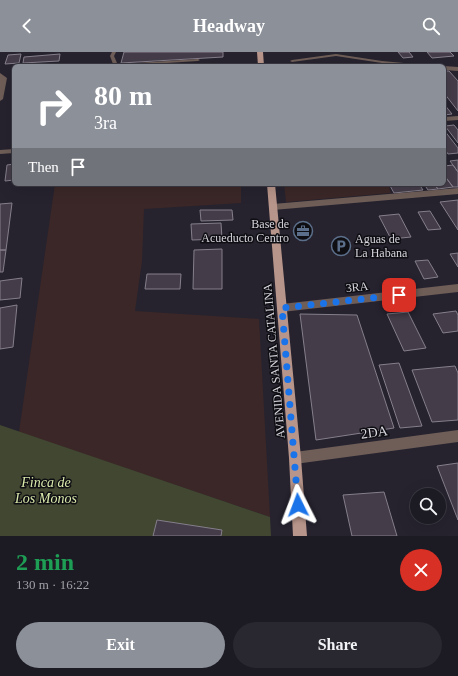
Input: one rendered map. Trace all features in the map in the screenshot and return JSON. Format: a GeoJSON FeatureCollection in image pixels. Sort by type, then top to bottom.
{"type":"FeatureCollection","features":[{"type":"Feature","properties":{"kind":"main road"},"geometry":{"type":"LineString","coordinates":[[260,52],[261,64]]}},
{"type":"Feature","properties":{"kind":"main road","name":"AVENIDA SANTA CATALINA"},"geometry":{"type":"LineString","coordinates":[[271,186],[295,458],[300,536]]}},
{"type":"Feature","properties":{"kind":"street"},"geometry":{"type":"LineString","coordinates":[[0,75],[4,78],[0,99]]}},
{"type":"Feature","properties":{"kind":"street"},"geometry":{"type":"LineString","coordinates":[[446,119],[458,118]]}},
{"type":"Feature","properties":{"kind":"street"},"geometry":{"type":"LineString","coordinates":[[0,152],[12,151]]}},
{"type":"Feature","properties":{"kind":"street"},"geometry":{"type":"LineString","coordinates":[[273,207],[458,191]]}},
{"type":"Feature","properties":{"kind":"street","name":"3RA"},"geometry":{"type":"LineString","coordinates":[[282,308],[458,288]]}},
{"type":"Feature","properties":{"kind":"street","name":"2DA"},"geometry":{"type":"LineString","coordinates":[[295,458],[458,436]]}},
{"type":"Feature","properties":{"kind":"lane"},"geometry":{"type":"LineString","coordinates":[[114,52],[112,56],[115,64]]}},
{"type":"Feature","properties":{"kind":"lane"},"geometry":{"type":"LineString","coordinates":[[292,61],[336,55],[404,64]]}},
{"type":"Feature","properties":{"kind":"lane"},"geometry":{"type":"LineString","coordinates":[[137,64],[198,60]]}},
{"type":"Feature","properties":{"kind":"lane"},"geometry":{"type":"LineString","coordinates":[[446,68],[458,69]]}},
{"type":"Feature","properties":{"kind":"shaded area"},"geometry":{"type":"Polygon","coordinates":[[[55,186],[241,186],[241,203],[144,209],[142,261],[135,311],[259,319],[270,517],[19,432],[55,186]]]}},
{"type":"Feature","properties":{"kind":"shaded area"},"geometry":{"type":"Polygon","coordinates":[[[284,186],[389,186],[391,193],[286,202],[284,186]]]}},
{"type":"Feature","properties":{"kind":"green space","name":"Finca de Los Monos"},"geometry":{"type":"Polygon","coordinates":[[[0,425],[270,517],[271,536],[0,536],[0,425]]]}},
{"type":"Feature","properties":{"kind":"building"},"geometry":{"type":"Polygon","coordinates":[[[124,52],[223,52],[223,57],[121,63],[124,52]]]}},
{"type":"Feature","properties":{"kind":"building"},"geometry":{"type":"Polygon","coordinates":[[[398,52],[409,52],[413,57],[403,58],[398,52]]]}},
{"type":"Feature","properties":{"kind":"building"},"geometry":{"type":"Polygon","coordinates":[[[427,52],[450,52],[454,56],[432,58],[427,52]]]}},
{"type":"Feature","properties":{"kind":"building"},"geometry":{"type":"Polygon","coordinates":[[[21,54],[19,63],[5,64],[8,55],[21,54]]]}},
{"type":"Feature","properties":{"kind":"building"},"geometry":{"type":"Polygon","coordinates":[[[60,54],[59,61],[23,63],[24,57],[60,54]]]}},
{"type":"Feature","properties":{"kind":"building"},"geometry":{"type":"Polygon","coordinates":[[[446,71],[449,71],[458,81],[458,111],[446,96],[446,71]]]}},
{"type":"Feature","properties":{"kind":"building"},"geometry":{"type":"Polygon","coordinates":[[[446,106],[452,114],[446,115],[446,106]]]}},
{"type":"Feature","properties":{"kind":"building"},"geometry":{"type":"Polygon","coordinates":[[[454,125],[458,130],[458,143],[446,127],[446,126],[454,125]]]}},
{"type":"Feature","properties":{"kind":"building"},"geometry":{"type":"Polygon","coordinates":[[[446,133],[458,148],[458,153],[448,154],[446,151],[446,133]]]}},
{"type":"Feature","properties":{"kind":"building"},"geometry":{"type":"Polygon","coordinates":[[[458,160],[458,172],[450,161],[458,160]]]}},
{"type":"Feature","properties":{"kind":"building"},"geometry":{"type":"Polygon","coordinates":[[[12,164],[12,180],[5,181],[7,165],[12,164]]]}},
{"type":"Feature","properties":{"kind":"building"},"geometry":{"type":"Polygon","coordinates":[[[453,165],[458,172],[458,187],[453,187],[446,178],[446,166],[453,165]]]}},
{"type":"Feature","properties":{"kind":"building"},"geometry":{"type":"Polygon","coordinates":[[[446,178],[453,187],[438,189],[436,186],[446,186],[446,178]]]}},
{"type":"Feature","properties":{"kind":"building"},"geometry":{"type":"Polygon","coordinates":[[[390,186],[420,186],[423,190],[394,193],[390,186]]]}},
{"type":"Feature","properties":{"kind":"building"},"geometry":{"type":"Polygon","coordinates":[[[425,186],[436,186],[438,189],[428,190],[425,186]]]}},
{"type":"Feature","properties":{"kind":"building"},"geometry":{"type":"Polygon","coordinates":[[[458,200],[458,230],[440,202],[458,200]]]}},
{"type":"Feature","properties":{"kind":"building"},"geometry":{"type":"Polygon","coordinates":[[[12,203],[6,250],[0,250],[0,204],[12,203]]]}},
{"type":"Feature","properties":{"kind":"building"},"geometry":{"type":"Polygon","coordinates":[[[200,210],[232,210],[233,220],[201,221],[200,210]]]}},
{"type":"Feature","properties":{"kind":"building"},"geometry":{"type":"Polygon","coordinates":[[[430,211],[441,229],[428,230],[418,212],[430,211]]]}},
{"type":"Feature","properties":{"kind":"building"},"geometry":{"type":"Polygon","coordinates":[[[399,214],[411,237],[391,239],[379,216],[399,214]]]}},
{"type":"Feature","properties":{"kind":"building"},"geometry":{"type":"Polygon","coordinates":[[[221,223],[222,239],[192,240],[191,224],[221,223]]]}},
{"type":"Feature","properties":{"kind":"building"},"geometry":{"type":"Polygon","coordinates":[[[222,249],[222,289],[193,289],[194,250],[222,249]]]}},
{"type":"Feature","properties":{"kind":"building"},"geometry":{"type":"Polygon","coordinates":[[[0,250],[6,250],[3,272],[0,272],[0,250]]]}},
{"type":"Feature","properties":{"kind":"building"},"geometry":{"type":"Polygon","coordinates":[[[458,253],[458,267],[450,254],[458,253]]]}},
{"type":"Feature","properties":{"kind":"building"},"geometry":{"type":"Polygon","coordinates":[[[428,260],[438,277],[424,279],[415,261],[428,260]]]}},
{"type":"Feature","properties":{"kind":"building"},"geometry":{"type":"Polygon","coordinates":[[[147,274],[181,274],[180,289],[145,289],[147,274]]]}},
{"type":"Feature","properties":{"kind":"building"},"geometry":{"type":"Polygon","coordinates":[[[22,278],[20,298],[0,300],[0,281],[22,278]]]}},
{"type":"Feature","properties":{"kind":"building"},"geometry":{"type":"Polygon","coordinates":[[[17,305],[13,347],[0,349],[0,308],[17,305]]]}},
{"type":"Feature","properties":{"kind":"building"},"geometry":{"type":"Polygon","coordinates":[[[456,311],[458,315],[458,331],[443,333],[433,314],[456,311]]]}},
{"type":"Feature","properties":{"kind":"building"},"geometry":{"type":"Polygon","coordinates":[[[408,312],[426,348],[404,351],[387,314],[408,312]]]}},
{"type":"Feature","properties":{"kind":"building"},"geometry":{"type":"Polygon","coordinates":[[[300,314],[357,315],[394,428],[316,440],[300,314]]]}},
{"type":"Feature","properties":{"kind":"building"},"geometry":{"type":"Polygon","coordinates":[[[399,363],[422,426],[400,428],[379,365],[399,363]]]}},
{"type":"Feature","properties":{"kind":"building"},"geometry":{"type":"Polygon","coordinates":[[[455,366],[458,373],[458,420],[432,422],[412,370],[455,366]]]}},
{"type":"Feature","properties":{"kind":"building"},"geometry":{"type":"Polygon","coordinates":[[[458,463],[458,520],[446,488],[437,466],[458,463]]]}},
{"type":"Feature","properties":{"kind":"building"},"geometry":{"type":"Polygon","coordinates":[[[384,492],[397,536],[352,536],[343,495],[384,492]]]}},
{"type":"Feature","properties":{"kind":"building"},"geometry":{"type":"Polygon","coordinates":[[[157,520],[222,530],[221,536],[153,536],[157,520]]]}},
{"type":"Feature","properties":{"kind":"place","name":"Base de Acueducto Centro"},"geometry":{"type":"Point","coordinates":[303,231]}},
{"type":"Feature","properties":{"kind":"place","name":"Aguas de La Habana"},"geometry":{"type":"Point","coordinates":[341,246]}},
{"type":"Feature","properties":{"kind":"route"},"geometry":{"type":"LineString","coordinates":[[298,505],[282,308],[399,295]]}}]}
